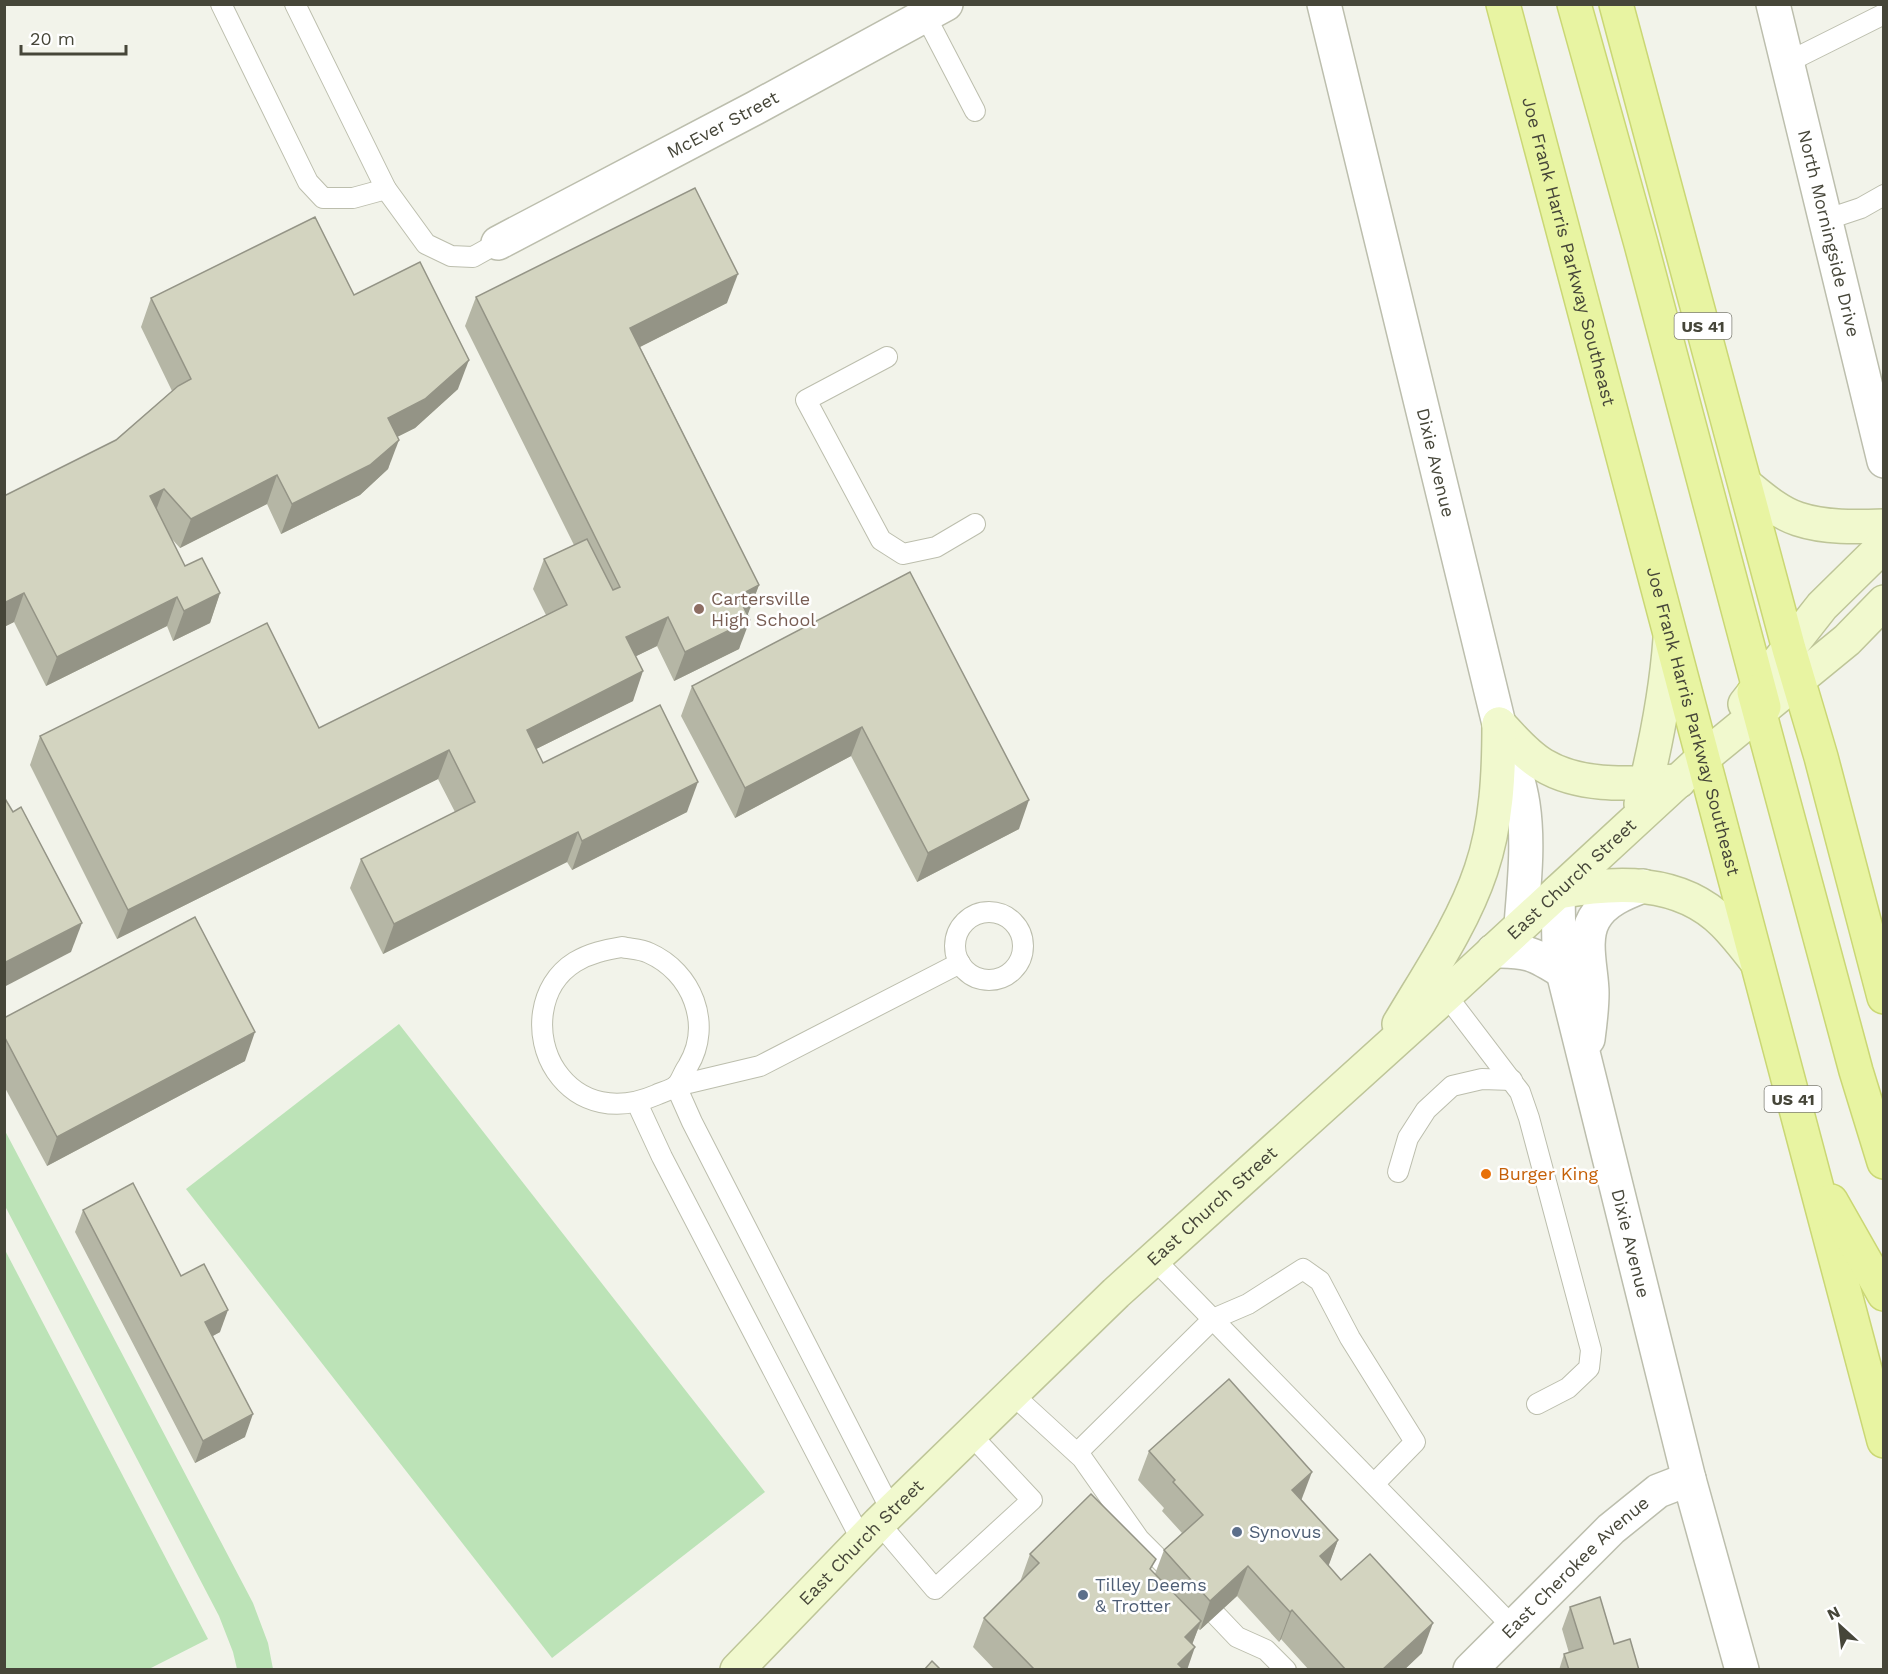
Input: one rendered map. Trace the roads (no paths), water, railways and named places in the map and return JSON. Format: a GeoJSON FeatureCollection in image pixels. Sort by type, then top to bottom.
{"type":"FeatureCollection","features":[{"type":"Feature","properties":{"kind":"main road","name":"Joe Frank Harris Parkway Southeast"},"geometry":{"type":"LineString","coordinates":[[1503,4],[1884,1441]]}},
{"type":"Feature","properties":{"kind":"main road"},"geometry":{"type":"LineString","coordinates":[[1574,4],[1641,244],[1859,1082],[1884,1162]]}},
{"type":"Feature","properties":{"kind":"main road","name":"US 41"},"geometry":{"type":"LineString","coordinates":[[1616,4],[1884,997]]}},
{"type":"Feature","properties":{"kind":"main road"},"geometry":{"type":"LineString","coordinates":[[1746,485],[1768,503],[1797,519],[1823,525],[1884,526]]}},
{"type":"Feature","properties":{"kind":"main road","name":"East Church Street"},"geometry":{"type":"LineString","coordinates":[[737,1670],[878,1525],[1154,1259],[1446,995],[1703,758],[1793,664],[1822,606],[1884,545]]}},
{"type":"Feature","properties":{"kind":"main road","name":"East Church Street"},"geometry":{"type":"LineString","coordinates":[[1793,664],[1847,640],[1878,614]]}},
{"type":"Feature","properties":{"kind":"main road"},"geometry":{"type":"LineString","coordinates":[[1638,819],[1665,687],[1670,637]]}},
{"type":"Feature","properties":{"kind":"main road"},"geometry":{"type":"LineString","coordinates":[[1499,724],[1524,751],[1541,765],[1558,773],[1585,780],[1619,783],[1679,781]]}},
{"type":"Feature","properties":{"kind":"main road"},"geometry":{"type":"LineString","coordinates":[[1382,1052],[1439,956],[1481,871],[1491,833],[1496,793],[1499,724]]}},
{"type":"Feature","properties":{"kind":"main road"},"geometry":{"type":"LineString","coordinates":[[1558,892],[1602,885],[1643,886],[1680,894],[1723,921],[1756,961]]}},
{"type":"Feature","properties":{"kind":"main road"},"geometry":{"type":"LineString","coordinates":[[1813,1174],[1840,1215],[1884,1294]]}},
{"type":"Feature","properties":{"kind":"street","name":"Dixie Avenue"},"geometry":{"type":"LineString","coordinates":[[1324,4],[1499,724],[1518,779],[1523,804],[1525,876],[1521,925]]}},
{"type":"Feature","properties":{"kind":"street","name":"North Morningside Drive"},"geometry":{"type":"LineString","coordinates":[[1773,4],[1825,220],[1875,389],[1884,461]]}},
{"type":"Feature","properties":{"kind":"street","name":"McEver Street"},"geometry":{"type":"LineString","coordinates":[[498,243],[935,10]]}},
{"type":"Feature","properties":{"kind":"street"},"geometry":{"type":"LineString","coordinates":[[1585,1062],[1592,993],[1589,939],[1593,920],[1606,905],[1620,895],[1643,886]]}},
{"type":"Feature","properties":{"kind":"street","name":"Dixie Avenue"},"geometry":{"type":"LineString","coordinates":[[1558,892],[1559,950],[1563,972],[1689,1479],[1742,1670]]}},
{"type":"Feature","properties":{"kind":"street"},"geometry":{"type":"LineString","coordinates":[[1493,951],[1520,950],[1540,957],[1563,972]]}},
{"type":"Feature","properties":{"kind":"street","name":"East Cherokee Avenue"},"geometry":{"type":"LineString","coordinates":[[1470,1670],[1611,1529],[1658,1491],[1689,1479]]}},
{"type":"Feature","properties":{"kind":"lane"},"geometry":{"type":"LineString","coordinates":[[222,4],[308,182],[323,198],[353,198],[386,189]]}},
{"type":"Feature","properties":{"kind":"lane"},"geometry":{"type":"LineString","coordinates":[[295,4],[386,189],[426,244],[451,256],[473,256],[498,243]]}},
{"type":"Feature","properties":{"kind":"lane"},"geometry":{"type":"LineString","coordinates":[[935,10],[975,111]]}},
{"type":"Feature","properties":{"kind":"lane"},"geometry":{"type":"LineString","coordinates":[[1788,62],[1884,14]]}},
{"type":"Feature","properties":{"kind":"lane"},"geometry":{"type":"LineString","coordinates":[[1825,220],[1861,208],[1884,195]]}},
{"type":"Feature","properties":{"kind":"lane"},"geometry":{"type":"LineString","coordinates":[[887,357],[807,400],[812,410],[881,540],[903,554],[936,547],[975,524]]}},
{"type":"Feature","properties":{"kind":"lane"},"geometry":{"type":"LineString","coordinates":[[676,1086],[694,1055],[699,1030],[696,1005],[686,982],[669,964],[647,952],[622,947],[597,951],[573,963],[555,982],[543,1007],[541,1034],[548,1059],[563,1082],[585,1097],[610,1105],[637,1103],[676,1086],[760,1066],[960,963]]}},
{"type":"Feature","properties":{"kind":"lane"},"geometry":{"type":"LineString","coordinates":[[1446,995],[1520,1092],[1591,1350],[1589,1368],[1568,1388],[1536,1404]]}},
{"type":"Feature","properties":{"kind":"lane"},"geometry":{"type":"LineString","coordinates":[[1398,1172],[1408,1138],[1426,1110],[1452,1086],[1482,1079],[1512,1080]]}},
{"type":"Feature","properties":{"kind":"lane"},"geometry":{"type":"LineString","coordinates":[[676,1086],[878,1525]]}},
{"type":"Feature","properties":{"kind":"lane"},"geometry":{"type":"LineString","coordinates":[[637,1103],[662,1157],[878,1525],[935,1589],[1032,1500],[970,1435]]}},
{"type":"Feature","properties":{"kind":"lane"},"geometry":{"type":"LineString","coordinates":[[1154,1259],[1513,1627]]}},
{"type":"Feature","properties":{"kind":"lane"},"geometry":{"type":"LineString","coordinates":[[1077,1453],[1213,1319],[1248,1304],[1303,1269],[1320,1281],[1350,1338],[1415,1442],[1374,1484]]}},
{"type":"Feature","properties":{"kind":"lane"},"geometry":{"type":"LineString","coordinates":[[1012,1394],[1077,1453],[1139,1539],[1167,1567]]}},
{"type":"Feature","properties":{"kind":"lane"},"geometry":{"type":"LineString","coordinates":[[1216,1615],[1237,1637],[1266,1650],[1286,1670]]}},
{"type":"Feature","properties":{"kind":"place","name":"Cartersville High School"},"geometry":{"type":"Point","coordinates":[699,609]}},
{"type":"Feature","properties":{"kind":"place","name":"Burger King"},"geometry":{"type":"Point","coordinates":[1486,1174]}},
{"type":"Feature","properties":{"kind":"place","name":"Synovus"},"geometry":{"type":"Point","coordinates":[1237,1532]}},
{"type":"Feature","properties":{"kind":"place","name":"Tilley Deems & Trotter"},"geometry":{"type":"Point","coordinates":[1083,1595]}}]}
